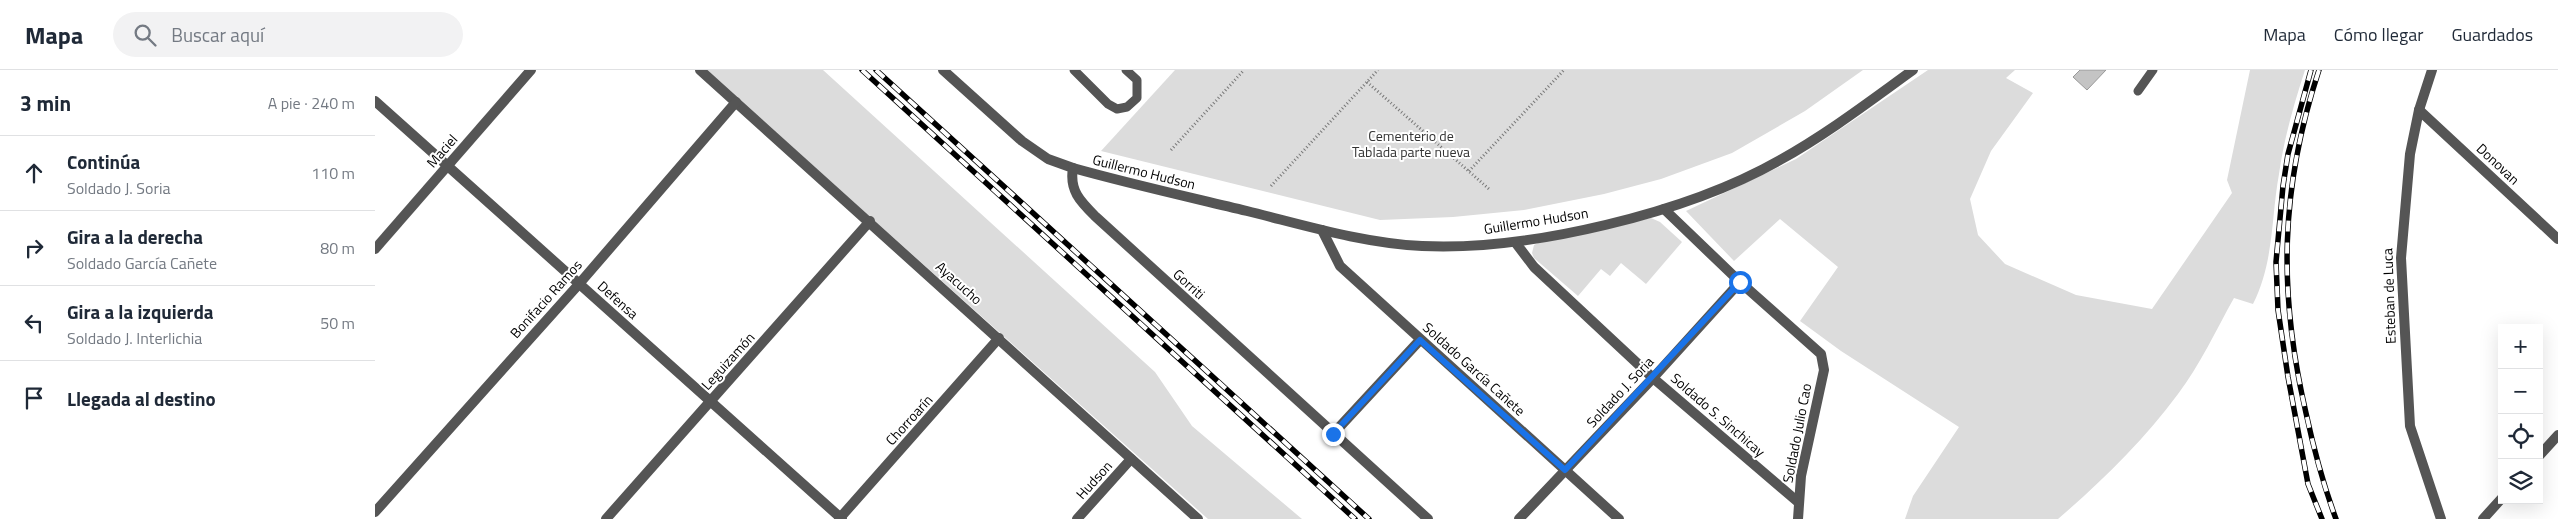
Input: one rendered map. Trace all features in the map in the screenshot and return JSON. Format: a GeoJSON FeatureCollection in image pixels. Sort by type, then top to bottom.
{"type":"FeatureCollection","features":[{"type":"Feature","properties":{"kind":"street","name":"Maciel"},"geometry":{"type":"LineString","coordinates":[[375,249],[531,70]]}},
{"type":"Feature","properties":{"kind":"street","name":"Ayacucho"},"geometry":{"type":"LineString","coordinates":[[699,70],[870,221],[1198,519]]}},
{"type":"Feature","properties":{"kind":"street"},"geometry":{"type":"LineString","coordinates":[[943,70],[1022,141],[1047,159],[1073,168]]}},
{"type":"Feature","properties":{"kind":"street","name":"Guillermo Hudson"},"geometry":{"type":"LineString","coordinates":[[1073,168],[1322,230],[1378,241],[1422,246],[1466,246],[1515,242],[1598,226],[1664,209],[1737,182],[1779,161],[1838,124],[1913,70]]}},
{"type":"Feature","properties":{"kind":"street","name":"Esteban de Luca"},"geometry":{"type":"LineString","coordinates":[[2432,70],[2419,110],[2404,203],[2401,258],[2410,426],[2441,519]]}},
{"type":"Feature","properties":{"kind":"street","name":"Defensa"},"geometry":{"type":"LineString","coordinates":[[375,101],[446,167],[711,400],[841,518]]}},
{"type":"Feature","properties":{"kind":"street","name":"Bonifacio Ramos"},"geometry":{"type":"LineString","coordinates":[[375,512],[579,284],[736,102]]}},
{"type":"Feature","properties":{"kind":"street","name":"Donovan"},"geometry":{"type":"LineString","coordinates":[[2419,110],[2558,239]]}},
{"type":"Feature","properties":{"kind":"street","name":"Gorriti"},"geometry":{"type":"LineString","coordinates":[[1073,168],[1071,182],[1078,197],[1096,217],[1427,519]]}},
{"type":"Feature","properties":{"kind":"street"},"geometry":{"type":"LineString","coordinates":[[1664,209],[1740,282]]}},
{"type":"Feature","properties":{"kind":"street","name":"Leguizamón"},"geometry":{"type":"LineString","coordinates":[[607,519],[870,221]]}},
{"type":"Feature","properties":{"kind":"street","name":"Soldado García Cañete"},"geometry":{"type":"LineString","coordinates":[[1322,230],[1340,266],[1619,519]]}},
{"type":"Feature","properties":{"kind":"street","name":"Soldado S. Sinchicay"},"geometry":{"type":"LineString","coordinates":[[1515,242],[1534,267],[1653,378],[1798,502]]}},
{"type":"Feature","properties":{"kind":"street","name":"Soldado Julio Cao"},"geometry":{"type":"LineString","coordinates":[[1740,282],[1821,354],[1824,370],[1803,466],[1798,502],[1798,519]]}},
{"type":"Feature","properties":{"kind":"street","name":"Soldado J. Soria"},"geometry":{"type":"LineString","coordinates":[[1519,519],[1653,378],[1740,282]]}},
{"type":"Feature","properties":{"kind":"street","name":"Chorroarín"},"geometry":{"type":"LineString","coordinates":[[841,518],[999,338]]}},
{"type":"Feature","properties":{"kind":"street"},"geometry":{"type":"LineString","coordinates":[[1333,434],[1420,340]]}},
{"type":"Feature","properties":{"kind":"street"},"geometry":{"type":"LineString","coordinates":[[2543,451],[2558,434]]}},
{"type":"Feature","properties":{"kind":"street","name":"Hudson"},"geometry":{"type":"LineString","coordinates":[[1077,519],[1131,459]]}},
{"type":"Feature","properties":{"kind":"street"},"geometry":{"type":"LineString","coordinates":[[2483,519],[2498,502]]}},
{"type":"Feature","properties":{"kind":"lane"},"geometry":{"type":"LineString","coordinates":[[1074,70],[1108,104],[1117,109],[1127,106],[1137,98],[1137,80],[1126,70]]}},
{"type":"Feature","properties":{"kind":"lane"},"geometry":{"type":"LineString","coordinates":[[2138,91],[2153,70]]}},
{"type":"Feature","properties":{"kind":"path"},"geometry":{"type":"LineString","coordinates":[[1171,150],[1244,70]]}},
{"type":"Feature","properties":{"kind":"path"},"geometry":{"type":"LineString","coordinates":[[1271,186],[1378,70]]}},
{"type":"Feature","properties":{"kind":"path"},"geometry":{"type":"LineString","coordinates":[[1469,171],[1564,70]]}},
{"type":"Feature","properties":{"kind":"path"},"geometry":{"type":"LineString","coordinates":[[1367,82],[1489,188]]}},
{"type":"Feature","properties":{"kind":"green space"},"geometry":{"type":"Polygon","coordinates":[[[706,70],[823,70],[1155,372],[1192,426],[1302,519],[1208,519],[706,70]]]}},
{"type":"Feature","properties":{"kind":"green space","name":"Cementerio de Tablada parte nueva"},"geometry":{"type":"Polygon","coordinates":[[[1175,70],[1863,70],[1805,111],[1732,153],[1661,179],[1604,194],[1524,210],[1453,217],[1380,220],[1101,151],[1175,70]]]}},
{"type":"Feature","properties":{"kind":"green space"},"geometry":{"type":"Polygon","coordinates":[[[1928,70],[2015,70],[2006,78],[2033,93],[1991,151],[1970,199],[1978,235],[2005,264],[2076,295],[2152,309],[2232,193],[2227,180],[2250,70],[2305,70],[2293,108],[2284,147],[2265,273],[2253,304],[2234,298],[2194,371],[2165,411],[2121,460],[2058,519],[1905,519],[1913,496],[1959,427],[1841,351],[1800,321],[1838,267],[1780,219],[1734,261],[1686,211],[1796,159],[1928,70]]]}},
{"type":"Feature","properties":{"kind":"green space"},"geometry":{"type":"Polygon","coordinates":[[[1651,218],[1660,222],[1682,242],[1646,284],[1621,263],[1610,276],[1601,269],[1578,296],[1534,258],[1532,253],[1534,245],[1538,243],[1651,218]]]}},
{"type":"Feature","properties":{"kind":"building"},"geometry":{"type":"Polygon","coordinates":[[[2080,70],[2106,70],[2087,90],[2073,77],[2080,70]]]}},
{"type":"Feature","properties":{"kind":"railway"},"geometry":{"type":"LineString","coordinates":[[862,70],[1355,519]]}},
{"type":"Feature","properties":{"kind":"railway"},"geometry":{"type":"LineString","coordinates":[[876,70],[1369,519]]}},
{"type":"Feature","properties":{"kind":"railway"},"geometry":{"type":"LineString","coordinates":[[2311,70],[2288,154],[2276,262],[2278,310],[2288,377],[2308,484],[2322,519]]}},
{"type":"Feature","properties":{"kind":"railway"},"geometry":{"type":"LineString","coordinates":[[2319,70],[2306,114],[2290,199],[2287,241],[2288,283],[2291,325],[2306,413],[2319,467],[2336,519]]}},
{"type":"Feature","properties":{"kind":"route"},"geometry":{"type":"LineString","coordinates":[[1333,434],[1420,340],[1565,470],[1653,378],[1740,282]]}}]}
